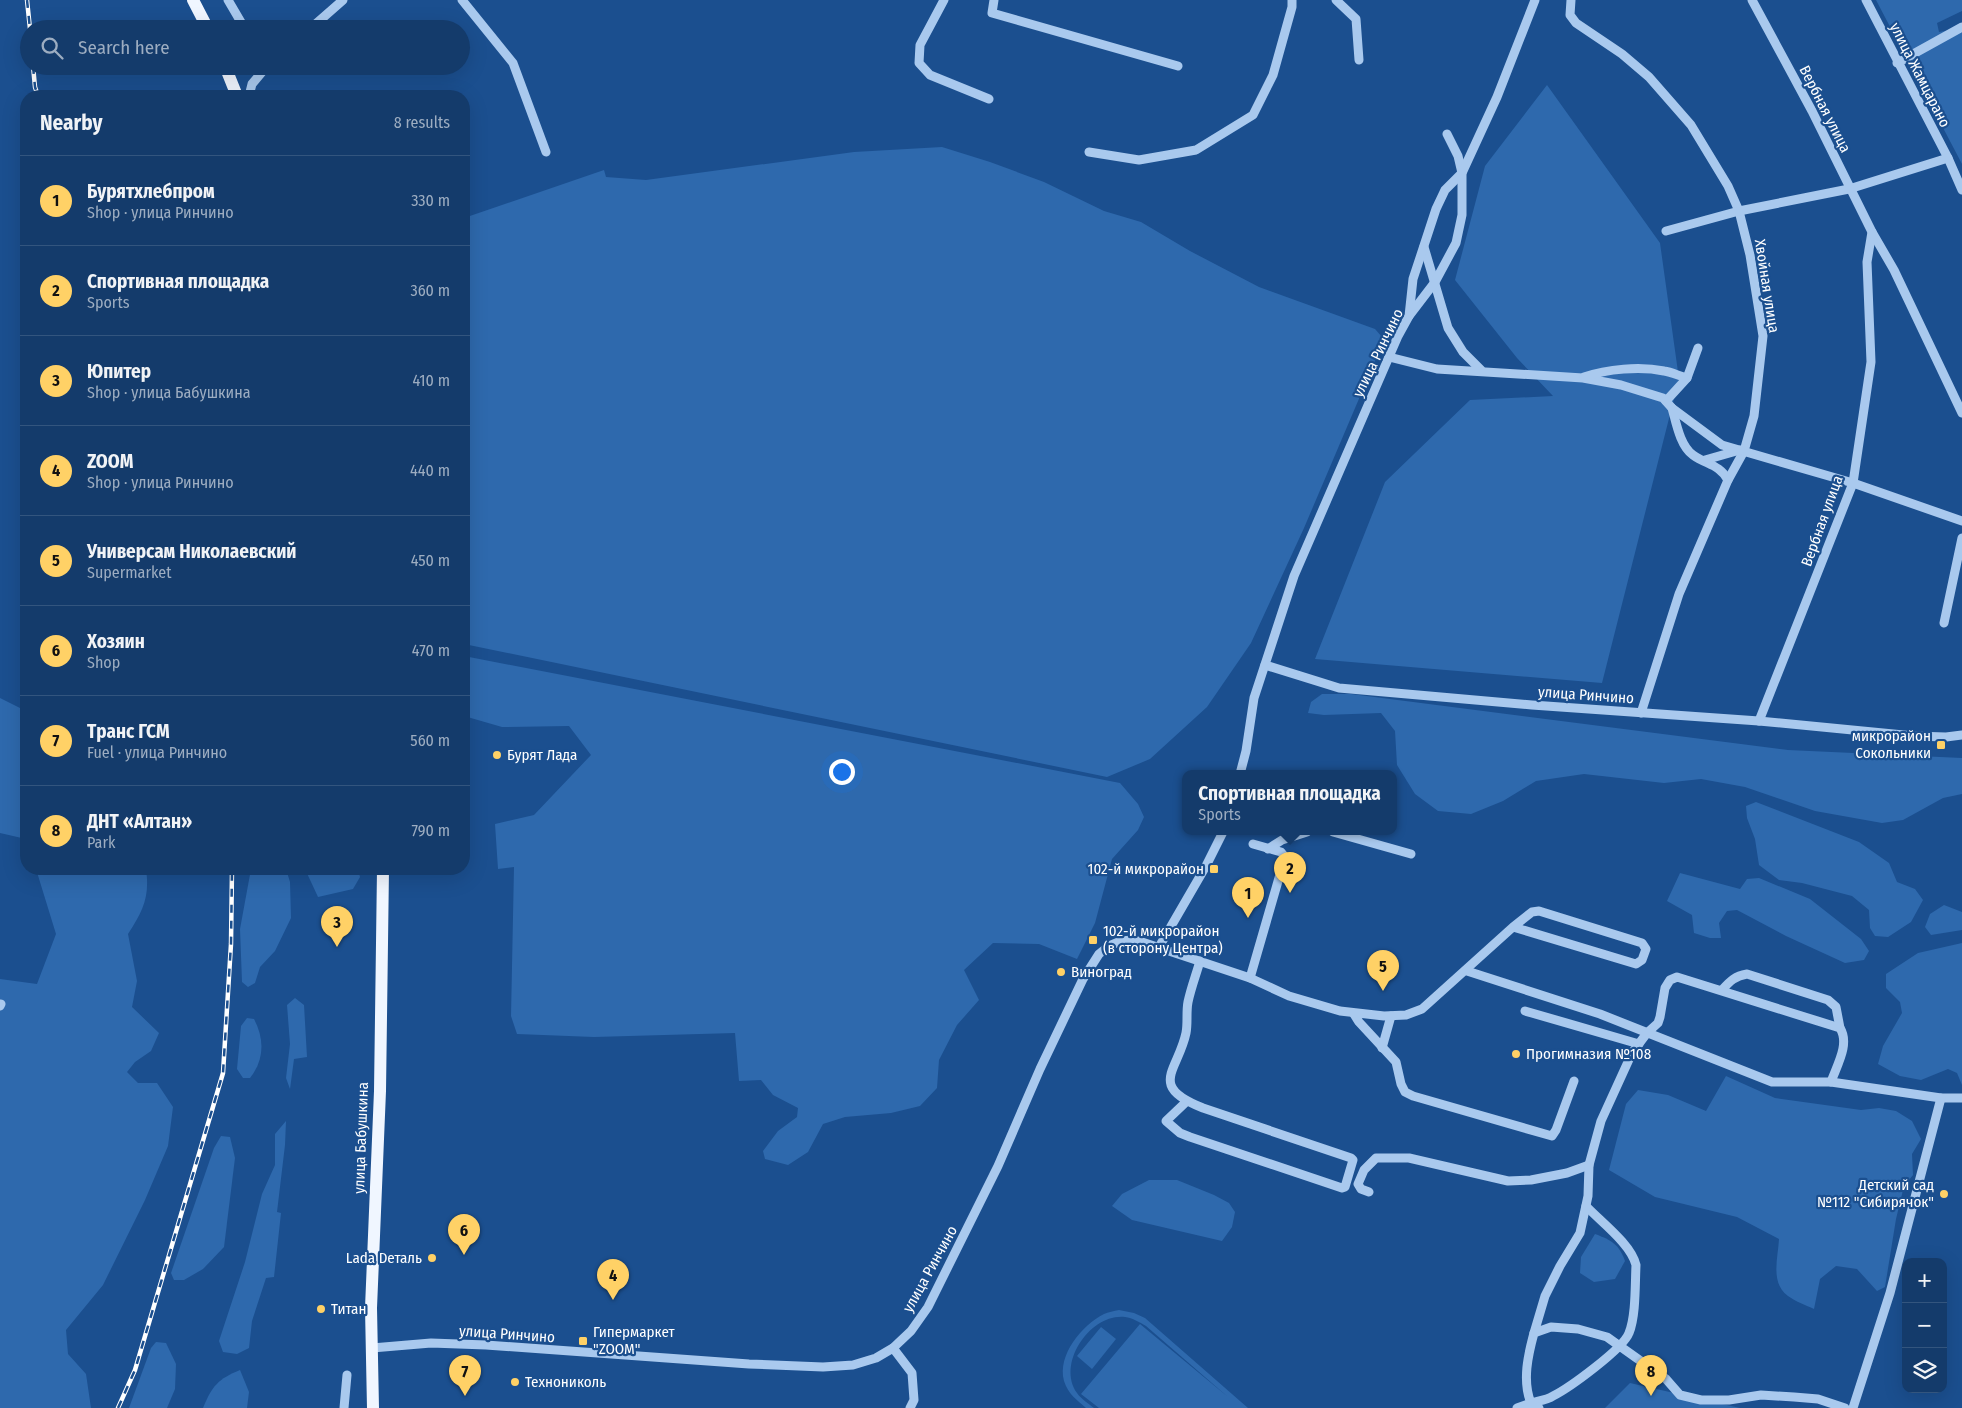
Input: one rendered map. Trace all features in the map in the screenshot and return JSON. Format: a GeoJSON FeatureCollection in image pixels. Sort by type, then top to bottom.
{"type":"FeatureCollection","features":[{"type":"Feature","properties":{"kind":"main road"},"geometry":{"type":"LineString","coordinates":[[193,0],[203,20]]}},
{"type":"Feature","properties":{"kind":"main road"},"geometry":{"type":"LineString","coordinates":[[229,75],[235,90]]}},
{"type":"Feature","properties":{"kind":"main road","name":"улица Бабушкина"},"geometry":{"type":"LineString","coordinates":[[373,1408],[371,1308],[380,1091],[384,875]]}},
{"type":"Feature","properties":{"kind":"street"},"geometry":{"type":"LineString","coordinates":[[228,0],[240,20]]}},
{"type":"Feature","properties":{"kind":"street"},"geometry":{"type":"LineString","coordinates":[[320,20],[343,0]]}},
{"type":"Feature","properties":{"kind":"street"},"geometry":{"type":"LineString","coordinates":[[462,0],[513,63],[546,152]]}},
{"type":"Feature","properties":{"kind":"street"},"geometry":{"type":"LineString","coordinates":[[944,0],[920,45],[919,62],[930,75],[989,99]]}},
{"type":"Feature","properties":{"kind":"street"},"geometry":{"type":"LineString","coordinates":[[994,0],[992,13],[1178,66]]}},
{"type":"Feature","properties":{"kind":"street"},"geometry":{"type":"LineString","coordinates":[[1089,152],[1139,160],[1196,150],[1253,115],[1272,75],[1292,8],[1292,0]]}},
{"type":"Feature","properties":{"kind":"street"},"geometry":{"type":"LineString","coordinates":[[1336,0],[1356,19],[1359,60]]}},
{"type":"Feature","properties":{"kind":"street","name":"улица Ринчино"},"geometry":{"type":"LineString","coordinates":[[1241,770],[1246,751],[1254,698],[1294,576],[1389,357],[1409,316],[1435,282],[1456,243],[1462,216],[1462,174],[1497,98],[1535,0]]}},
{"type":"Feature","properties":{"kind":"street","name":"Хвойная улица"},"geometry":{"type":"LineString","coordinates":[[1571,0],[1570,15],[1576,23],[1622,54],[1649,77],[1691,125],[1728,186],[1739,211],[1750,255],[1763,336],[1754,416],[1739,460],[1728,480],[1679,594],[1641,713]]}},
{"type":"Feature","properties":{"kind":"street","name":"Вербная улица"},"geometry":{"type":"LineString","coordinates":[[1752,0],[1812,111],[1872,232],[1894,270],[1962,413]]}},
{"type":"Feature","properties":{"kind":"street","name":"улица Жамцарано"},"geometry":{"type":"LineString","coordinates":[[1866,0],[1961,186]]}},
{"type":"Feature","properties":{"kind":"street"},"geometry":{"type":"LineString","coordinates":[[1898,63],[1962,27]]}},
{"type":"Feature","properties":{"kind":"street"},"geometry":{"type":"LineString","coordinates":[[250,90],[252,84],[260,75]]}},
{"type":"Feature","properties":{"kind":"street"},"geometry":{"type":"LineString","coordinates":[[1409,316],[1413,279],[1445,190],[1462,174],[1458,156],[1447,134]]}},
{"type":"Feature","properties":{"kind":"street"},"geometry":{"type":"LineString","coordinates":[[1666,231],[1739,211],[1849,188],[1948,158]]}},
{"type":"Feature","properties":{"kind":"street","name":"Вербная улица"},"geometry":{"type":"LineString","coordinates":[[1759,721],[1852,483],[1871,362],[1867,262],[1872,232]]}},
{"type":"Feature","properties":{"kind":"street"},"geometry":{"type":"LineString","coordinates":[[1424,247],[1448,328],[1463,352],[1481,370]]}},
{"type":"Feature","properties":{"kind":"street"},"geometry":{"type":"LineString","coordinates":[[1669,404],[1687,378],[1698,348]]}},
{"type":"Feature","properties":{"kind":"street"},"geometry":{"type":"LineString","coordinates":[[1389,357],[1438,369],[1481,370],[1583,378],[1621,385],[1663,398],[1722,446],[1852,483],[1962,521]]}},
{"type":"Feature","properties":{"kind":"street"},"geometry":{"type":"LineString","coordinates":[[1583,378],[1600,372],[1633,370],[1663,370],[1687,378]]}},
{"type":"Feature","properties":{"kind":"street"},"geometry":{"type":"LineString","coordinates":[[1669,404],[1685,447],[1693,455],[1720,469],[1728,480]]}},
{"type":"Feature","properties":{"kind":"street"},"geometry":{"type":"LineString","coordinates":[[1705,460],[1742,451]]}},
{"type":"Feature","properties":{"kind":"street"},"geometry":{"type":"LineString","coordinates":[[1719,456],[1739,460]]}},
{"type":"Feature","properties":{"kind":"street"},"geometry":{"type":"LineString","coordinates":[[1944,623],[1962,538]]}},
{"type":"Feature","properties":{"kind":"street","name":"улица Ринчино"},"geometry":{"type":"LineString","coordinates":[[1265,665],[1339,688],[1759,721],[1914,736],[1946,737],[1962,735]]}},
{"type":"Feature","properties":{"kind":"street"},"geometry":{"type":"LineString","coordinates":[[1159,947],[1206,866],[1222,835]]}},
{"type":"Feature","properties":{"kind":"street"},"geometry":{"type":"LineString","coordinates":[[1268,849],[1282,840],[1298,835]]}},
{"type":"Feature","properties":{"kind":"street"},"geometry":{"type":"LineString","coordinates":[[1344,835],[1411,854]]}},
{"type":"Feature","properties":{"kind":"street"},"geometry":{"type":"LineString","coordinates":[[1250,978],[1285,858],[1281,852],[1253,844]]}},
{"type":"Feature","properties":{"kind":"street","name":"улица Ринчино"},"geometry":{"type":"LineString","coordinates":[[372,1348],[431,1343],[749,1364],[823,1367],[853,1366],[876,1358],[893,1348],[911,1331],[922,1315],[944,1276],[998,1166],[1040,1069],[1083,979],[1099,954],[1109,946],[1121,941],[1132,940],[1159,947],[1250,978],[1289,996],[1340,1011],[1354,1014],[1391,1016],[1406,1015],[1422,1009],[1467,971],[1513,927],[1532,912],[1539,911],[1642,943],[1646,948],[1642,960],[1636,964],[1513,927]]}},
{"type":"Feature","properties":{"kind":"street"},"geometry":{"type":"LineString","coordinates":[[1186,1102],[1166,1121],[1180,1133],[1342,1188],[1345,1187],[1353,1160],[1351,1158],[1186,1102],[1177,1095],[1171,1085],[1170,1073],[1186,1033],[1188,1004],[1200,961]]}},
{"type":"Feature","properties":{"kind":"street"},"geometry":{"type":"LineString","coordinates":[[1467,971],[1600,1014],[1772,1082],[1831,1082],[1941,1098],[1962,1098]]}},
{"type":"Feature","properties":{"kind":"street"},"geometry":{"type":"LineString","coordinates":[[1722,990],[1731,980],[1748,974],[1828,1000],[1836,1007],[1845,1042],[1831,1082]]}},
{"type":"Feature","properties":{"kind":"street"},"geometry":{"type":"LineString","coordinates":[[1535,1406],[1526,1385],[1530,1347],[1534,1333],[1546,1296],[1560,1266],[1580,1234],[1586,1206],[1589,1165],[1601,1121],[1632,1053],[1647,1033],[1658,1023],[1665,988],[1674,978],[1678,977],[1840,1028]]}},
{"type":"Feature","properties":{"kind":"street"},"geometry":{"type":"LineString","coordinates":[[1525,1011],[1639,1044]]}},
{"type":"Feature","properties":{"kind":"street"},"geometry":{"type":"LineString","coordinates":[[1354,1014],[1358,1022],[1396,1062],[1401,1084],[1405,1092],[1413,1096],[1552,1136],[1574,1081]]}},
{"type":"Feature","properties":{"kind":"street"},"geometry":{"type":"LineString","coordinates":[[1382,1048],[1391,1016]]}},
{"type":"Feature","properties":{"kind":"street"},"geometry":{"type":"LineString","coordinates":[[1853,1408],[1890,1293],[1941,1098]]}},
{"type":"Feature","properties":{"kind":"street"},"geometry":{"type":"LineString","coordinates":[[1369,1192],[1361,1189],[1358,1184],[1364,1170],[1376,1158],[1409,1158],[1508,1181],[1531,1180],[1567,1174],[1589,1165]]}},
{"type":"Feature","properties":{"kind":"street"},"geometry":{"type":"LineString","coordinates":[[1519,1408],[1535,1406],[1567,1388],[1620,1346],[1629,1335],[1633,1321],[1636,1265],[1634,1257],[1628,1248],[1586,1206]]}},
{"type":"Feature","properties":{"kind":"street"},"geometry":{"type":"LineString","coordinates":[[1534,1333],[1551,1327],[1578,1329],[1607,1337],[1666,1379],[1680,1395],[1701,1400],[1729,1400],[1761,1395],[1794,1396],[1818,1399],[1845,1408]]}},
{"type":"Feature","properties":{"kind":"street"},"geometry":{"type":"LineString","coordinates":[[893,1348],[912,1373],[914,1400],[910,1408]]}},
{"type":"Feature","properties":{"kind":"street"},"geometry":{"type":"LineString","coordinates":[[344,1408],[347,1375]]}},
{"type":"Feature","properties":{"kind":"shaded area"},"geometry":{"type":"Polygon","coordinates":[[[1876,0],[1962,0],[1962,11],[1937,23],[1939,32],[1962,26],[1962,164],[1876,0]]]}},
{"type":"Feature","properties":{"kind":"shaded area"},"geometry":{"type":"Polygon","coordinates":[[[1547,85],[1660,243],[1679,379],[1602,683],[1315,659],[1385,482],[1470,400],[1553,396],[1517,358],[1455,280],[1485,166],[1547,85]]]}},
{"type":"Feature","properties":{"kind":"shaded area"},"geometry":{"type":"Polygon","coordinates":[[[942,147],[990,162],[1044,182],[1104,211],[1141,222],[1190,251],[1259,287],[1375,329],[1382,337],[1381,347],[1304,528],[1251,643],[1207,707],[1150,759],[1107,777],[470,645],[470,216],[604,170],[606,177],[646,180],[854,152],[942,147]]]}},
{"type":"Feature","properties":{"kind":"shaded area"},"geometry":{"type":"Polygon","coordinates":[[[470,657],[1120,783],[1138,804],[1144,817],[1138,830],[1112,859],[1095,923],[1077,959],[1039,944],[993,943],[964,970],[979,1000],[957,1025],[939,1060],[937,1088],[920,1106],[891,1113],[845,1117],[823,1124],[808,1152],[788,1165],[765,1159],[763,1151],[778,1131],[797,1117],[798,1108],[773,1095],[761,1080],[739,1081],[735,1033],[594,1037],[517,1034],[511,1016],[514,867],[498,869],[495,824],[534,815],[591,755],[569,726],[502,727],[470,718],[470,657]]]}},
{"type":"Feature","properties":{"kind":"shaded area"},"geometry":{"type":"Polygon","coordinates":[[[1322,694],[1351,694],[1788,750],[1962,758],[1962,794],[1943,798],[1903,820],[1882,823],[1815,811],[1745,787],[1701,779],[1664,783],[1584,774],[1536,781],[1503,801],[1471,814],[1438,811],[1415,794],[1397,765],[1395,731],[1381,713],[1324,715],[1308,713],[1311,702],[1322,694]]]}},
{"type":"Feature","properties":{"kind":"shaded area"},"geometry":{"type":"Polygon","coordinates":[[[0,698],[20,708],[20,838],[0,833],[0,698]]]}},
{"type":"Feature","properties":{"kind":"shaded area"},"geometry":{"type":"Polygon","coordinates":[[[1756,802],[1859,842],[1889,863],[1897,882],[1915,889],[1923,900],[1911,922],[1888,937],[1875,936],[1870,928],[1869,910],[1852,896],[1802,883],[1779,880],[1759,865],[1755,839],[1747,818],[1746,806],[1756,802]]]}},
{"type":"Feature","properties":{"kind":"shaded area"},"geometry":{"type":"Polygon","coordinates":[[[1680,873],[1740,889],[1747,879],[1759,878],[1810,899],[1861,939],[1869,951],[1864,960],[1845,963],[1786,936],[1737,910],[1727,911],[1719,923],[1721,938],[1710,938],[1694,933],[1692,915],[1667,901],[1680,873]]]}},
{"type":"Feature","properties":{"kind":"shaded area"},"geometry":{"type":"Polygon","coordinates":[[[38,875],[147,875],[147,888],[144,903],[138,918],[128,934],[137,981],[132,1007],[159,1033],[151,1051],[135,1062],[127,1072],[138,1083],[157,1083],[173,1107],[168,1146],[145,1200],[103,1285],[66,1330],[68,1354],[86,1374],[91,1408],[0,1408],[0,979],[37,984],[56,934],[38,875]]]}},
{"type":"Feature","properties":{"kind":"shaded area"},"geometry":{"type":"Polygon","coordinates":[[[250,875],[288,875],[290,882],[291,918],[275,951],[260,967],[255,983],[248,987],[242,982],[240,929],[250,875]]]}},
{"type":"Feature","properties":{"kind":"shaded area"},"geometry":{"type":"Polygon","coordinates":[[[308,875],[360,875],[353,889],[318,897],[308,875]]]}},
{"type":"Feature","properties":{"kind":"shaded area"},"geometry":{"type":"Polygon","coordinates":[[[1944,905],[1962,912],[1962,930],[1931,935],[1925,927],[1930,914],[1944,905]]]}},
{"type":"Feature","properties":{"kind":"shaded area"},"geometry":{"type":"Polygon","coordinates":[[[1962,943],[1962,1085],[1957,1073],[1948,1069],[1921,1080],[1900,1076],[1878,1064],[1883,1046],[1902,1013],[1900,1002],[1886,988],[1886,974],[1918,953],[1962,943]]]}},
{"type":"Feature","properties":{"kind":"shaded area"},"geometry":{"type":"Polygon","coordinates":[[[295,998],[304,1005],[307,1057],[294,1059],[290,1089],[286,1078],[290,1044],[287,1005],[295,998]]]}},
{"type":"Feature","properties":{"kind":"shaded area"},"geometry":{"type":"Polygon","coordinates":[[[247,1018],[254,1019],[258,1027],[261,1050],[255,1071],[250,1078],[243,1078],[237,1069],[241,1026],[247,1018]]]}},
{"type":"Feature","properties":{"kind":"shaded area"},"geometry":{"type":"Polygon","coordinates":[[[1726,1076],[1775,1098],[1861,1110],[1879,1108],[1896,1111],[1912,1121],[1921,1139],[1912,1154],[1913,1175],[1904,1186],[1896,1219],[1885,1287],[1877,1291],[1857,1269],[1836,1266],[1820,1279],[1814,1309],[1798,1302],[1782,1291],[1776,1270],[1779,1239],[1737,1217],[1655,1197],[1609,1170],[1626,1104],[1638,1090],[1668,1095],[1706,1111],[1726,1076]]]}},
{"type":"Feature","properties":{"kind":"shaded area"},"geometry":{"type":"Polygon","coordinates":[[[286,1121],[277,1212],[281,1213],[274,1277],[266,1278],[252,1321],[249,1348],[237,1354],[223,1352],[219,1341],[245,1262],[262,1194],[275,1165],[275,1134],[286,1121]]]}},
{"type":"Feature","properties":{"kind":"shaded area"},"geometry":{"type":"Polygon","coordinates":[[[221,1136],[230,1137],[235,1158],[224,1247],[203,1269],[184,1280],[174,1280],[171,1273],[214,1148],[221,1136]]]}},
{"type":"Feature","properties":{"kind":"shaded area"},"geometry":{"type":"Polygon","coordinates":[[[1149,1180],[1177,1180],[1229,1203],[1235,1212],[1232,1227],[1222,1241],[1132,1220],[1112,1206],[1122,1194],[1149,1180]]]}},
{"type":"Feature","properties":{"kind":"shaded area"},"geometry":{"type":"Polygon","coordinates":[[[1595,1234],[1614,1243],[1623,1255],[1625,1261],[1615,1279],[1594,1282],[1580,1273],[1581,1257],[1595,1234]]]}},
{"type":"Feature","properties":{"kind":"shaded area"},"geometry":{"type":"Polygon","coordinates":[[[1119,1310],[1134,1313],[1145,1318],[1248,1408],[1099,1408],[1081,1394],[1140,1324],[1228,1397],[1146,1326],[1125,1317],[1112,1318],[1100,1323],[1089,1331],[1080,1342],[1074,1355],[1071,1368],[1072,1381],[1077,1393],[1094,1408],[1086,1408],[1073,1396],[1066,1386],[1063,1371],[1064,1361],[1073,1342],[1087,1325],[1104,1314],[1119,1310]]]}},
{"type":"Feature","properties":{"kind":"shaded area"},"geometry":{"type":"Polygon","coordinates":[[[1101,1327],[1116,1339],[1092,1369],[1077,1356],[1101,1327]]]}},
{"type":"Feature","properties":{"kind":"shaded area"},"geometry":{"type":"Polygon","coordinates":[[[156,1342],[166,1343],[176,1364],[175,1389],[167,1408],[129,1408],[151,1348],[156,1342]]]}},
{"type":"Feature","properties":{"kind":"shaded area"},"geometry":{"type":"Polygon","coordinates":[[[240,1370],[249,1392],[247,1408],[203,1408],[209,1394],[217,1384],[240,1370]]]}},
{"type":"Feature","properties":{"kind":"shaded area"},"geometry":{"type":"Polygon","coordinates":[[[1630,1383],[1740,1408],[1605,1408],[1630,1383]]]}},
{"type":"Feature","properties":{"kind":"railway"},"geometry":{"type":"LineString","coordinates":[[27,0],[29,20]]}},
{"type":"Feature","properties":{"kind":"railway"},"geometry":{"type":"LineString","coordinates":[[34,75],[36,90]]}},
{"type":"Feature","properties":{"kind":"railway"},"geometry":{"type":"LineString","coordinates":[[118,1408],[135,1370],[223,1073],[231,944],[232,875]]}},
{"type":"Feature","properties":{"kind":"place","name":"микрорайон Сокольники"},"geometry":{"type":"Point","coordinates":[1941,745]}},
{"type":"Feature","properties":{"kind":"place","name":"Бурят Лада"},"geometry":{"type":"Point","coordinates":[497,755]}},
{"type":"Feature","properties":{"kind":"place","name":"102-й микрорайон"},"geometry":{"type":"Point","coordinates":[1214,869]}},
{"type":"Feature","properties":{"kind":"place","name":"Спортивная площадка"},"geometry":{"type":"Point","coordinates":[1290,893]}},
{"type":"Feature","properties":{"kind":"place","name":"Бурятхлебпром"},"geometry":{"type":"Point","coordinates":[1248,918]}},
{"type":"Feature","properties":{"kind":"place","name":"102-й микрорайон (в сторону Центра)"},"geometry":{"type":"Point","coordinates":[1093,940]}},
{"type":"Feature","properties":{"kind":"place","name":"Юпитер"},"geometry":{"type":"Point","coordinates":[337,947]}},
{"type":"Feature","properties":{"kind":"place","name":"Виноград"},"geometry":{"type":"Point","coordinates":[1061,972]}},
{"type":"Feature","properties":{"kind":"place","name":"Универсам Николаевский"},"geometry":{"type":"Point","coordinates":[1383,991]}},
{"type":"Feature","properties":{"kind":"place","name":"Прогимназия №108"},"geometry":{"type":"Point","coordinates":[1516,1054]}},
{"type":"Feature","properties":{"kind":"place","name":"Детский сад №112 \"Сибирячок\""},"geometry":{"type":"Point","coordinates":[1944,1194]}},
{"type":"Feature","properties":{"kind":"place","name":"Хозяин"},"geometry":{"type":"Point","coordinates":[464,1255]}},
{"type":"Feature","properties":{"kind":"place","name":"Lada Dеталь"},"geometry":{"type":"Point","coordinates":[432,1258]}},
{"type":"Feature","properties":{"kind":"place","name":"ZOOM"},"geometry":{"type":"Point","coordinates":[613,1300]}},
{"type":"Feature","properties":{"kind":"place","name":"Титан"},"geometry":{"type":"Point","coordinates":[321,1309]}},
{"type":"Feature","properties":{"kind":"place","name":"Гипермаркет \"ZOOM\""},"geometry":{"type":"Point","coordinates":[583,1341]}},
{"type":"Feature","properties":{"kind":"place","name":"Технониколь"},"geometry":{"type":"Point","coordinates":[515,1382]}},
{"type":"Feature","properties":{"kind":"place","name":"Транс ГСМ"},"geometry":{"type":"Point","coordinates":[465,1396]}},
{"type":"Feature","properties":{"kind":"place","name":"ДНТ «Алтан»"},"geometry":{"type":"Point","coordinates":[1651,1396]}}]}
